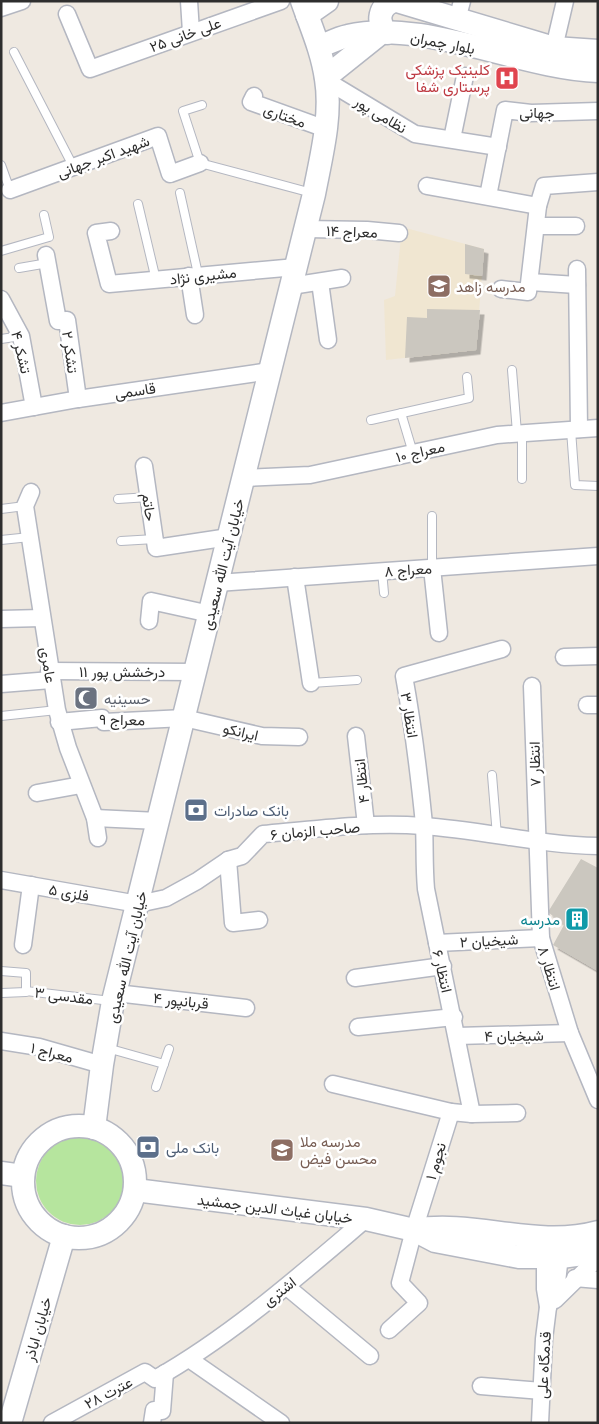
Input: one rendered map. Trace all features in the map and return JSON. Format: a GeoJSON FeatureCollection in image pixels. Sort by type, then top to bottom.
{"type":"FeatureCollection","features":[{"type":"Feature","properties":{"kind":"main road"},"geometry":{"type":"LineString","coordinates":[[304,8],[327,1]]}},
{"type":"Feature","properties":{"kind":"main road"},"geometry":{"type":"LineString","coordinates":[[326,79],[384,33],[380,15],[386,6],[396,1]]}},
{"type":"Feature","properties":{"kind":"main road","name":"بلوار چمران"},"geometry":{"type":"LineString","coordinates":[[396,1],[459,10],[554,48],[598,51]]}},
{"type":"Feature","properties":{"kind":"main road","name":"خیابان آیت الله سعیدی"},"geometry":{"type":"LineString","coordinates":[[94,1128],[114,997],[314,194],[326,129],[326,79],[319,47],[304,8]]}},
{"type":"Feature","properties":{"kind":"main road","name":"بلوار چمران"},"geometry":{"type":"LineString","coordinates":[[319,47],[347,36],[384,33],[436,38],[555,67],[598,71]]}},
{"type":"Feature","properties":{"kind":"main road"},"geometry":{"type":"LineString","coordinates":[[70,1127],[94,1128],[109,1134],[121,1145],[130,1158],[135,1174],[135,1190],[130,1205],[122,1218],[110,1229],[88,1237],[64,1236],[50,1230],[38,1220],[29,1207],[24,1192],[12,1175],[27,1161],[35,1146],[47,1135],[70,1127]]}},
{"type":"Feature","properties":{"kind":"main road","name":"خیابان غیاث الدین جمشید"},"geometry":{"type":"LineString","coordinates":[[135,1190],[366,1219],[414,1230],[435,1241],[519,1257],[553,1248],[598,1232]]}},
{"type":"Feature","properties":{"kind":"main road","name":"خیابان اباذر"},"geometry":{"type":"LineString","coordinates":[[10,1422],[64,1236]]}},
{"type":"Feature","properties":{"kind":"main road","name":"خیابان غیاث الدین جمشید"},"geometry":{"type":"LineString","coordinates":[[553,1248],[598,1252]]}},
{"type":"Feature","properties":{"kind":"street"},"geometry":{"type":"LineString","coordinates":[[1,8],[22,1]]}},
{"type":"Feature","properties":{"kind":"street"},"geometry":{"type":"LineString","coordinates":[[189,1],[191,32]]}},
{"type":"Feature","properties":{"kind":"street","name":"علی خانی ۲۵"},"geometry":{"type":"LineString","coordinates":[[67,14],[90,69],[191,32],[245,7],[281,1]]}},
{"type":"Feature","properties":{"kind":"street"},"geometry":{"type":"LineString","coordinates":[[554,48],[565,1]]}},
{"type":"Feature","properties":{"kind":"street"},"geometry":{"type":"LineString","coordinates":[[452,139],[465,76]]}},
{"type":"Feature","properties":{"kind":"street","name":"نظامی پور"},"geometry":{"type":"LineString","coordinates":[[326,79],[405,130],[415,134],[498,147]]}},
{"type":"Feature","properties":{"kind":"street","name":"مختاری"},"geometry":{"type":"LineString","coordinates":[[254,96],[251,102],[326,129]]}},
{"type":"Feature","properties":{"kind":"street","name":"جهانی"},"geometry":{"type":"LineString","coordinates":[[488,196],[505,110],[531,113],[598,111]]}},
{"type":"Feature","properties":{"kind":"street","name":"شهید اکبر جهانی"},"geometry":{"type":"LineString","coordinates":[[10,190],[158,136],[170,174],[200,164]]}},
{"type":"Feature","properties":{"kind":"street"},"geometry":{"type":"LineString","coordinates":[[501,289],[528,292],[538,206],[544,186],[598,182]]}},
{"type":"Feature","properties":{"kind":"street"},"geometry":{"type":"LineString","coordinates":[[427,186],[538,206]]}},
{"type":"Feature","properties":{"kind":"street"},"geometry":{"type":"LineString","coordinates":[[536,226],[576,226]]}},
{"type":"Feature","properties":{"kind":"street","name":"معراج ۱۴"},"geometry":{"type":"LineString","coordinates":[[305,229],[367,230],[399,233]]}},
{"type":"Feature","properties":{"kind":"street","name":"مشیری نژاد"},"geometry":{"type":"LineString","coordinates":[[111,230],[96,233],[109,284],[194,275],[294,277],[320,282],[342,278]]}},
{"type":"Feature","properties":{"kind":"street","name":"تشکر ۲"},"geometry":{"type":"LineString","coordinates":[[47,259],[58,321],[67,320],[78,398]]}},
{"type":"Feature","properties":{"kind":"street"},"geometry":{"type":"LineString","coordinates":[[194,275],[195,315]]}},
{"type":"Feature","properties":{"kind":"street"},"geometry":{"type":"LineString","coordinates":[[530,282],[577,277],[575,429]]}},
{"type":"Feature","properties":{"kind":"street"},"geometry":{"type":"LineString","coordinates":[[320,282],[328,340]]}},
{"type":"Feature","properties":{"kind":"street","name":"تشکر ۴"},"geometry":{"type":"LineString","coordinates":[[1,299],[21,336],[34,408]]}},
{"type":"Feature","properties":{"kind":"street","name":"قاسمی"},"geometry":{"type":"LineString","coordinates":[[1,413],[78,398],[270,371]]}},
{"type":"Feature","properties":{"kind":"street","name":"معراج ۱۰"},"geometry":{"type":"LineString","coordinates":[[244,478],[310,475],[475,438],[519,432],[598,428]]}},
{"type":"Feature","properties":{"kind":"street","name":"حاتم"},"geometry":{"type":"LineString","coordinates":[[144,466],[156,544]]}},
{"type":"Feature","properties":{"kind":"street","name":"عامری"},"geometry":{"type":"LineString","coordinates":[[28,499],[30,536],[50,675],[58,716],[81,785],[95,818],[98,838]]}},
{"type":"Feature","properties":{"kind":"street"},"geometry":{"type":"LineString","coordinates":[[156,544],[229,537]]}},
{"type":"Feature","properties":{"kind":"street","name":"معراج ۸"},"geometry":{"type":"LineString","coordinates":[[217,583],[598,556]]}},
{"type":"Feature","properties":{"kind":"street"},"geometry":{"type":"LineString","coordinates":[[432,568],[439,633]]}},
{"type":"Feature","properties":{"kind":"street"},"geometry":{"type":"LineString","coordinates":[[295,577],[311,684]]}},
{"type":"Feature","properties":{"kind":"street"},"geometry":{"type":"LineString","coordinates":[[149,620],[151,601],[210,614]]}},
{"type":"Feature","properties":{"kind":"street"},"geometry":{"type":"LineString","coordinates":[[1,619],[42,618]]}},
{"type":"Feature","properties":{"kind":"street","name":"انتظار ۳"},"geometry":{"type":"LineString","coordinates":[[424,826],[411,713],[404,676],[502,649]]}},
{"type":"Feature","properties":{"kind":"street"},"geometry":{"type":"LineString","coordinates":[[564,657],[598,656]]}},
{"type":"Feature","properties":{"kind":"street","name":"درخشش پور ۱۱"},"geometry":{"type":"LineString","coordinates":[[1,684],[50,675],[195,672]]}},
{"type":"Feature","properties":{"kind":"street","name":"انتظار ۷"},"geometry":{"type":"LineString","coordinates":[[532,686],[536,842]]}},
{"type":"Feature","properties":{"kind":"street","name":"معراج ۹"},"geometry":{"type":"LineString","coordinates":[[58,716],[102,718],[104,722],[184,718]]}},
{"type":"Feature","properties":{"kind":"street","name":"ایرانکو"},"geometry":{"type":"LineString","coordinates":[[184,718],[262,736],[299,737]]}},
{"type":"Feature","properties":{"kind":"street","name":"انتظار ۴"},"geometry":{"type":"LineString","coordinates":[[356,736],[366,825]]}},
{"type":"Feature","properties":{"kind":"street"},"geometry":{"type":"LineString","coordinates":[[36,793],[81,785]]}},
{"type":"Feature","properties":{"kind":"street"},"geometry":{"type":"LineString","coordinates":[[95,818],[158,821]]}},
{"type":"Feature","properties":{"kind":"street","name":"صاحب الزمان ۶"},"geometry":{"type":"LineString","coordinates":[[138,904],[166,898],[197,881],[228,860],[242,856],[263,834],[366,825],[424,826],[536,842],[598,846]]}},
{"type":"Feature","properties":{"kind":"street","name":"انتظار ۶"},"geometry":{"type":"LineString","coordinates":[[424,826],[423,861],[426,889],[437,943],[444,966],[472,1114]]}},
{"type":"Feature","properties":{"kind":"street","name":"انتظار ۸"},"geometry":{"type":"LineString","coordinates":[[536,842],[541,938],[570,1033],[598,1100]]}},
{"type":"Feature","properties":{"kind":"street"},"geometry":{"type":"LineString","coordinates":[[228,860],[233,922],[259,920]]}},
{"type":"Feature","properties":{"kind":"street","name":"فلزی ۵"},"geometry":{"type":"LineString","coordinates":[[1,880],[138,904]]}},
{"type":"Feature","properties":{"kind":"street"},"geometry":{"type":"LineString","coordinates":[[23,945],[31,885]]}},
{"type":"Feature","properties":{"kind":"street","name":"شیخیان ۲"},"geometry":{"type":"LineString","coordinates":[[437,943],[541,938]]}},
{"type":"Feature","properties":{"kind":"street"},"geometry":{"type":"LineString","coordinates":[[355,978],[444,966]]}},
{"type":"Feature","properties":{"kind":"street","name":"قربانپور ۴"},"geometry":{"type":"LineString","coordinates":[[114,997],[246,1008]]}},
{"type":"Feature","properties":{"kind":"street"},"geometry":{"type":"LineString","coordinates":[[358,1027],[454,1017]]}},
{"type":"Feature","properties":{"kind":"street","name":"شیخیان ۴"},"geometry":{"type":"LineString","coordinates":[[457,1036],[570,1033]]}},
{"type":"Feature","properties":{"kind":"street","name":"معراج ۱"},"geometry":{"type":"LineString","coordinates":[[1,1041],[104,1056]]}},
{"type":"Feature","properties":{"kind":"street"},"geometry":{"type":"LineString","coordinates":[[333,1084],[451,1112],[472,1114],[517,1113]]}},
{"type":"Feature","properties":{"kind":"street","name":"نجوم ۱"},"geometry":{"type":"LineString","coordinates":[[389,1330],[419,1303],[400,1283],[414,1230],[451,1112]]}},
{"type":"Feature","properties":{"kind":"street","name":"اشتری"},"geometry":{"type":"LineString","coordinates":[[189,1359],[287,1287],[366,1219]]}},
{"type":"Feature","properties":{"kind":"street","name":"قدمگاه علی"},"geometry":{"type":"LineString","coordinates":[[540,1423],[544,1339],[548,1307],[545,1289],[553,1248]]}},
{"type":"Feature","properties":{"kind":"street"},"geometry":{"type":"LineString","coordinates":[[548,1307],[575,1278],[598,1258]]}},
{"type":"Feature","properties":{"kind":"street"},"geometry":{"type":"LineString","coordinates":[[575,1278],[598,1280]]}},
{"type":"Feature","properties":{"kind":"street"},"geometry":{"type":"LineString","coordinates":[[287,1287],[370,1356]]}},
{"type":"Feature","properties":{"kind":"street"},"geometry":{"type":"LineString","coordinates":[[152,1423],[154,1410],[162,1411],[165,1373],[189,1359],[281,1423]]}},
{"type":"Feature","properties":{"kind":"street","name":"عترت ۲۸"},"geometry":{"type":"LineString","coordinates":[[52,1423],[145,1372],[154,1379],[165,1373]]}},
{"type":"Feature","properties":{"kind":"street"},"geometry":{"type":"LineString","coordinates":[[481,1386],[542,1391]]}},
{"type":"Feature","properties":{"kind":"street"},"geometry":{"type":"LineString","coordinates":[[1,1420],[10,1422]]}},
{"type":"Feature","properties":{"kind":"lane"},"geometry":{"type":"LineString","coordinates":[[14,52],[73,166]]}},
{"type":"Feature","properties":{"kind":"lane"},"geometry":{"type":"LineString","coordinates":[[202,104],[182,110],[200,164],[314,194]]}},
{"type":"Feature","properties":{"kind":"lane"},"geometry":{"type":"LineString","coordinates":[[1,165],[10,190]]}},
{"type":"Feature","properties":{"kind":"lane"},"geometry":{"type":"LineString","coordinates":[[180,193],[194,275]]}},
{"type":"Feature","properties":{"kind":"lane"},"geometry":{"type":"LineString","coordinates":[[138,204],[156,280]]}},
{"type":"Feature","properties":{"kind":"lane"},"geometry":{"type":"LineString","coordinates":[[1,251],[49,237],[44,215]]}},
{"type":"Feature","properties":{"kind":"lane"},"geometry":{"type":"LineString","coordinates":[[19,268],[47,259]]}},
{"type":"Feature","properties":{"kind":"lane"},"geometry":{"type":"LineString","coordinates":[[1,339],[21,336]]}},
{"type":"Feature","properties":{"kind":"lane"},"geometry":{"type":"LineString","coordinates":[[512,370],[522,479]]}},
{"type":"Feature","properties":{"kind":"lane"},"geometry":{"type":"LineString","coordinates":[[371,420],[469,398],[467,377]]}},
{"type":"Feature","properties":{"kind":"lane"},"geometry":{"type":"LineString","coordinates":[[401,413],[413,452]]}},
{"type":"Feature","properties":{"kind":"lane"},"geometry":{"type":"LineString","coordinates":[[575,429],[575,485],[598,486]]}},
{"type":"Feature","properties":{"kind":"lane"},"geometry":{"type":"LineString","coordinates":[[118,499],[149,498]]}},
{"type":"Feature","properties":{"kind":"lane"},"geometry":{"type":"LineString","coordinates":[[1,509],[28,499]]}},
{"type":"Feature","properties":{"kind":"lane"},"geometry":{"type":"LineString","coordinates":[[432,516],[432,568]]}},
{"type":"Feature","properties":{"kind":"lane"},"geometry":{"type":"LineString","coordinates":[[1,540],[30,536]]}},
{"type":"Feature","properties":{"kind":"lane"},"geometry":{"type":"LineString","coordinates":[[121,541],[156,544]]}},
{"type":"Feature","properties":{"kind":"lane"},"geometry":{"type":"LineString","coordinates":[[382,571],[384,593]]}},
{"type":"Feature","properties":{"kind":"lane"},"geometry":{"type":"LineString","coordinates":[[311,684],[357,680]]}},
{"type":"Feature","properties":{"kind":"lane"},"geometry":{"type":"LineString","coordinates":[[1,716],[58,716]]}},
{"type":"Feature","properties":{"kind":"lane"},"geometry":{"type":"LineString","coordinates":[[492,776],[496,836]]}},
{"type":"Feature","properties":{"kind":"lane","name":"مقدسی ۳"},"geometry":{"type":"LineString","coordinates":[[1,971],[26,973],[26,990],[114,997]]}},
{"type":"Feature","properties":{"kind":"lane"},"geometry":{"type":"LineString","coordinates":[[2,993],[26,992],[26,990]]}},
{"type":"Feature","properties":{"kind":"lane"},"geometry":{"type":"LineString","coordinates":[[156,1087],[169,1049]]}},
{"type":"Feature","properties":{"kind":"lane"},"geometry":{"type":"LineString","coordinates":[[104,1056],[164,1064]]}},
{"type":"Feature","properties":{"kind":"shaded area","name":"مدرسه زاهد"},"geometry":{"type":"Polygon","coordinates":[[[402,227],[484,249],[476,350],[386,360],[384,300],[395,296],[402,227]]]}},
{"type":"Feature","properties":{"kind":"green space"},"geometry":{"type":"Polygon","coordinates":[[[80,1137],[97,1140],[111,1150],[121,1164],[124,1181],[121,1198],[111,1212],[97,1222],[80,1225],[63,1222],[49,1212],[39,1198],[36,1181],[39,1164],[49,1150],[63,1140],[80,1137]]]}},
{"type":"Feature","properties":{"kind":"building"},"geometry":{"type":"Polygon","coordinates":[[[465,244],[484,249],[482,276],[465,274],[465,244]]]}},
{"type":"Feature","properties":{"kind":"building"},"geometry":{"type":"Polygon","coordinates":[[[427,309],[480,310],[476,350],[405,358],[407,317],[427,318],[427,309]]]}},
{"type":"Feature","properties":{"kind":"building","name":"مدرسه"},"geometry":{"type":"Polygon","coordinates":[[[581,859],[598,868],[598,971],[553,945],[564,925],[548,912],[581,859]]]}},
{"type":"Feature","properties":{"kind":"place","name":"کلینیک پزشکی پرستاری شفا"},"geometry":{"type":"Point","coordinates":[507,78]}},
{"type":"Feature","properties":{"kind":"place","name":"مدرسه زاهد"},"geometry":{"type":"Point","coordinates":[439,286]}},
{"type":"Feature","properties":{"kind":"place","name":"حسینیه"},"geometry":{"type":"Point","coordinates":[86,698]}},
{"type":"Feature","properties":{"kind":"place","name":"بانک صادرات"},"geometry":{"type":"Point","coordinates":[196,810]}},
{"type":"Feature","properties":{"kind":"place","name":"مدرسه"},"geometry":{"type":"Point","coordinates":[577,919]}},
{"type":"Feature","properties":{"kind":"place","name":"بانک ملی"},"geometry":{"type":"Point","coordinates":[148,1147]}},
{"type":"Feature","properties":{"kind":"place","name":"مدرسه ملا محسن فیض"},"geometry":{"type":"Point","coordinates":[282,1150]}}]}
